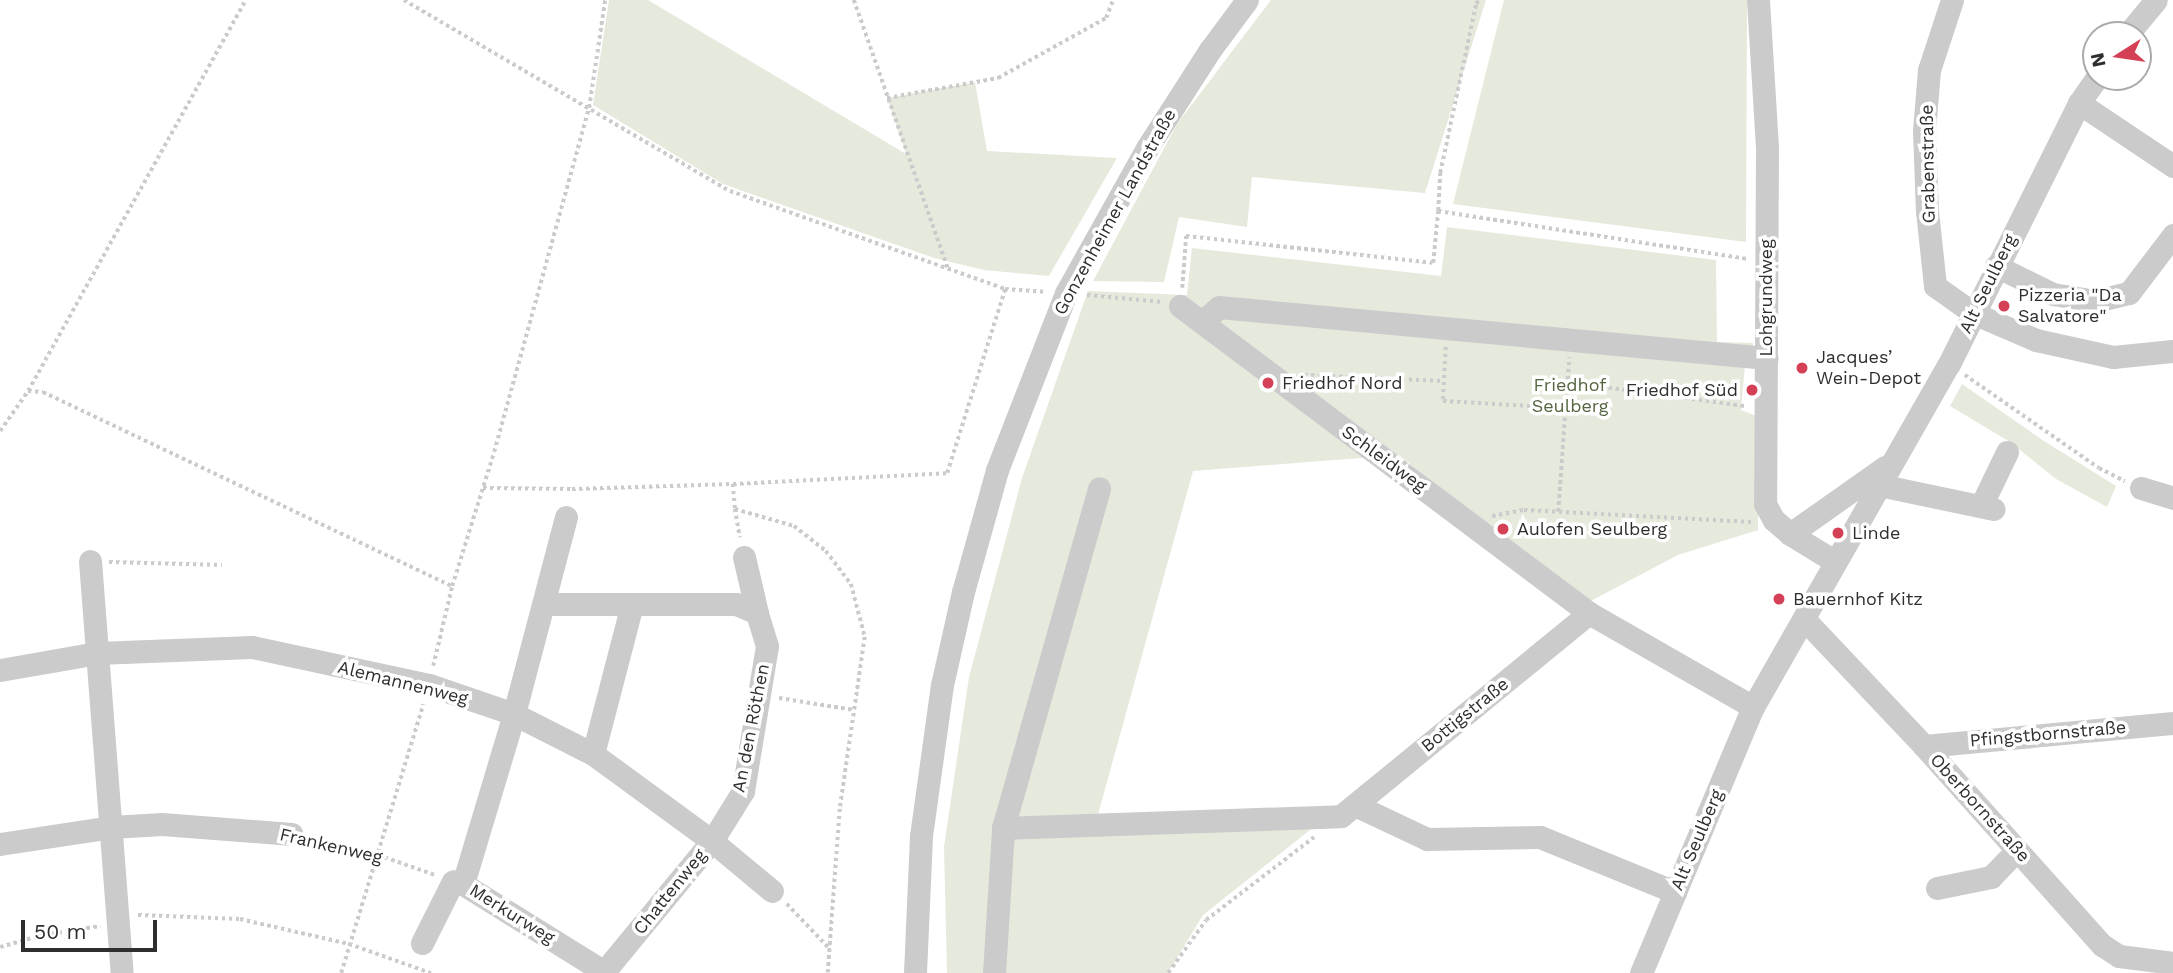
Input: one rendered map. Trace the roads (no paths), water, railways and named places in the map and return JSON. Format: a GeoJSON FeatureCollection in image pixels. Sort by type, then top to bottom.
{"type":"FeatureCollection","features":[{"type":"Feature","properties":{"kind":"street","name":"Gonzenheimer Landstraße"},"geometry":{"type":"LineString","coordinates":[[915,973],[921,836],[942,685],[960,605],[997,470],[1066,293],[1147,148],[1210,50],[1247,0]]}},
{"type":"Feature","properties":{"kind":"street","name":"Lohgrundweg"},"geometry":{"type":"LineString","coordinates":[[1758,0],[1767,148],[1765,504],[1782,527]]}},
{"type":"Feature","properties":{"kind":"street","name":"Grabenstraße"},"geometry":{"type":"LineString","coordinates":[[1952,0],[1929,70],[1924,131],[1927,211],[1935,286],[1973,313],[2036,340],[2113,357],[2173,351]]}},
{"type":"Feature","properties":{"kind":"street"},"geometry":{"type":"LineString","coordinates":[[2139,21],[2156,0]]}},
{"type":"Feature","properties":{"kind":"street","name":"Alt Seulberg"},"geometry":{"type":"LineString","coordinates":[[1641,973],[1753,707],[1834,561],[1949,364],[1996,266],[2087,91]]}},
{"type":"Feature","properties":{"kind":"street"},"geometry":{"type":"LineString","coordinates":[[2079,103],[2173,166]]}},
{"type":"Feature","properties":{"kind":"street"},"geometry":{"type":"LineString","coordinates":[[1996,266],[2053,294],[2096,301],[2129,293],[2173,235]]}},
{"type":"Feature","properties":{"kind":"street","name":"Schleidweg"},"geometry":{"type":"LineString","coordinates":[[1180,306],[1589,613]]}},
{"type":"Feature","properties":{"kind":"street"},"geometry":{"type":"LineString","coordinates":[[1203,321],[1219,307],[1767,358]]}},
{"type":"Feature","properties":{"kind":"street"},"geometry":{"type":"LineString","coordinates":[[1879,485],[1987,508],[2007,452]]}},
{"type":"Feature","properties":{"kind":"street","name":"Alt Seulberg"},"geometry":{"type":"LineString","coordinates":[[1782,527],[1892,462]]}},
{"type":"Feature","properties":{"kind":"street"},"geometry":{"type":"LineString","coordinates":[[994,973],[1003,828],[1098,488]]}},
{"type":"Feature","properties":{"kind":"street"},"geometry":{"type":"LineString","coordinates":[[2141,488],[2173,498]]}},
{"type":"Feature","properties":{"kind":"street"},"geometry":{"type":"LineString","coordinates":[[514,714],[566,517]]}},
{"type":"Feature","properties":{"kind":"street"},"geometry":{"type":"LineString","coordinates":[[1782,527],[1834,561]]}},
{"type":"Feature","properties":{"kind":"street","name":"An den Röthen"},"geometry":{"type":"LineString","coordinates":[[712,841],[743,791],[766,646],[744,557]]}},
{"type":"Feature","properties":{"kind":"street"},"geometry":{"type":"LineString","coordinates":[[90,561],[122,973]]}},
{"type":"Feature","properties":{"kind":"street"},"geometry":{"type":"LineString","coordinates":[[544,604],[736,604],[757,613]]}},
{"type":"Feature","properties":{"kind":"street"},"geometry":{"type":"LineString","coordinates":[[593,754],[632,604]]}},
{"type":"Feature","properties":{"kind":"street"},"geometry":{"type":"LineString","coordinates":[[1589,613],[1753,707]]}},
{"type":"Feature","properties":{"kind":"street","name":"Bottigstraße"},"geometry":{"type":"LineString","coordinates":[[1348,811],[1589,613]]}},
{"type":"Feature","properties":{"kind":"street","name":"Oberbornstraße"},"geometry":{"type":"LineString","coordinates":[[1804,619],[1924,746],[2119,965],[2173,963]]}},
{"type":"Feature","properties":{"kind":"street","name":"Alemannenweg"},"geometry":{"type":"LineString","coordinates":[[97,653],[252,647],[429,685],[514,714],[593,754],[712,841]]}},
{"type":"Feature","properties":{"kind":"street"},"geometry":{"type":"LineString","coordinates":[[0,670],[97,653]]}},
{"type":"Feature","properties":{"kind":"street","name":"Merkurweg"},"geometry":{"type":"LineString","coordinates":[[514,714],[463,884],[605,972]]}},
{"type":"Feature","properties":{"kind":"street","name":"Pfingstbornstraße"},"geometry":{"type":"LineString","coordinates":[[1924,746],[2173,723]]}},
{"type":"Feature","properties":{"kind":"street"},"geometry":{"type":"LineString","coordinates":[[1003,828],[1348,811],[1427,839],[1540,838],[1675,892]]}},
{"type":"Feature","properties":{"kind":"street","name":"Frankenweg"},"geometry":{"type":"LineString","coordinates":[[0,844],[111,827],[162,824],[292,834]]}},
{"type":"Feature","properties":{"kind":"street","name":"Chattenweg"},"geometry":{"type":"LineString","coordinates":[[605,972],[712,841],[772,891]]}},
{"type":"Feature","properties":{"kind":"street"},"geometry":{"type":"LineString","coordinates":[[1937,888],[1991,877],[2017,850]]}},
{"type":"Feature","properties":{"kind":"street"},"geometry":{"type":"LineString","coordinates":[[422,943],[453,881]]}},
{"type":"Feature","properties":{"kind":"place","name":"Pizzeria \"Da Salvatore\""},"geometry":{"type":"Point","coordinates":[2004,306]}},
{"type":"Feature","properties":{"kind":"place","name":"Jacques’ Wein-Depot"},"geometry":{"type":"Point","coordinates":[1802,368]}},
{"type":"Feature","properties":{"kind":"place","name":"Friedhof Nord"},"geometry":{"type":"Point","coordinates":[1268,383]}},
{"type":"Feature","properties":{"kind":"place","name":"Friedhof Süd"},"geometry":{"type":"Point","coordinates":[1752,390]}},
{"type":"Feature","properties":{"kind":"place","name":"Aulofen Seulberg"},"geometry":{"type":"Point","coordinates":[1503,529]}},
{"type":"Feature","properties":{"kind":"place","name":"Linde"},"geometry":{"type":"Point","coordinates":[1838,533]}},
{"type":"Feature","properties":{"kind":"place","name":"Bauernhof Kitz"},"geometry":{"type":"Point","coordinates":[1779,599]}},
{"type":"Feature","properties":{"kind":"park label","name":"Friedhof Seulberg"},"geometry":{"type":"Point","coordinates":[1570,396]}}]}
